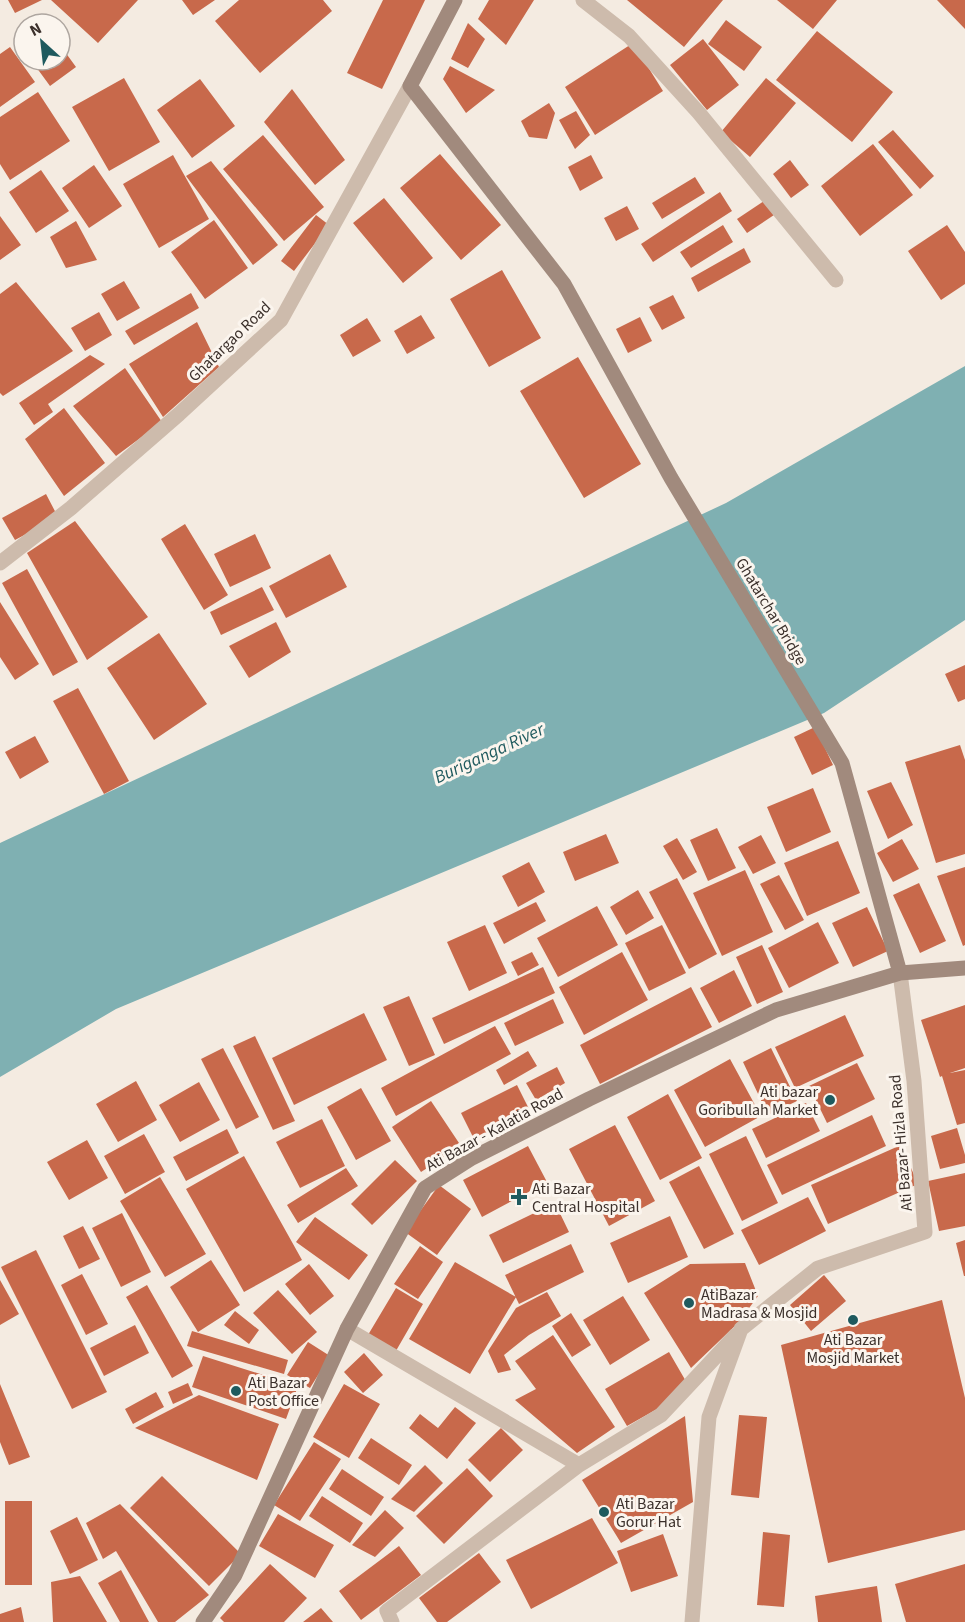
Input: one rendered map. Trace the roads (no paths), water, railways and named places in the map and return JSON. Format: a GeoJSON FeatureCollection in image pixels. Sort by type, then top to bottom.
{"type":"FeatureCollection","features":[{"type":"Feature","properties":{"kind":"main road"},"geometry":{"type":"LineString","coordinates":[[410,86],[454,0]]}},
{"type":"Feature","properties":{"kind":"main road","name":"Ghatarchar Bridge"},"geometry":{"type":"LineString","coordinates":[[410,86],[564,284],[671,478],[842,763],[900,973]]}},
{"type":"Feature","properties":{"kind":"main road","name":"Ati Bazar - Kalatia Road"},"geometry":{"type":"LineString","coordinates":[[203,1622],[235,1575],[347,1329],[425,1188],[472,1158],[589,1099],[776,1010],[900,973],[965,968]]}},
{"type":"Feature","properties":{"kind":"street"},"geometry":{"type":"LineString","coordinates":[[583,0],[629,36],[699,113],[836,280]]}},
{"type":"Feature","properties":{"kind":"street","name":"Ghatargao Road"},"geometry":{"type":"LineString","coordinates":[[0,562],[71,508],[179,414],[281,320],[410,86]]}},
{"type":"Feature","properties":{"kind":"street","name":"Ati Bazar- Hizla Road"},"geometry":{"type":"LineString","coordinates":[[741,1329],[818,1268],[925,1232],[914,1081],[900,973]]}},
{"type":"Feature","properties":{"kind":"street"},"geometry":{"type":"LineString","coordinates":[[347,1329],[579,1465]]}},
{"type":"Feature","properties":{"kind":"street"},"geometry":{"type":"LineString","coordinates":[[392,1622],[387,1611],[579,1465],[661,1415],[741,1329]]}},
{"type":"Feature","properties":{"kind":"street"},"geometry":{"type":"LineString","coordinates":[[691,1622],[709,1417],[741,1329]]}},
{"type":"Feature","properties":{"kind":"water","name":"Buriganga River"},"geometry":{"type":"Polygon","coordinates":[[[965,366],[965,620],[824,713],[116,1009],[0,1077],[0,843],[726,503],[965,366]]]}},
{"type":"Feature","properties":{"kind":"place","name":"Ati bazar Goribullah Market"},"geometry":{"type":"Point","coordinates":[830,1100]}},
{"type":"Feature","properties":{"kind":"place","name":"Ati Bazar Central Hospital"},"geometry":{"type":"Point","coordinates":[519,1197]}},
{"type":"Feature","properties":{"kind":"place","name":"AtiBazar Madrasa & Mosjid"},"geometry":{"type":"Point","coordinates":[689,1303]}},
{"type":"Feature","properties":{"kind":"place","name":"Ati Bazar Mosjid Market"},"geometry":{"type":"Point","coordinates":[853,1320]}},
{"type":"Feature","properties":{"kind":"place","name":"Ati Bazar Post Office"},"geometry":{"type":"Point","coordinates":[236,1391]}},
{"type":"Feature","properties":{"kind":"place","name":"Ati Bazar Gorur Hat"},"geometry":{"type":"Point","coordinates":[604,1512]}}]}
